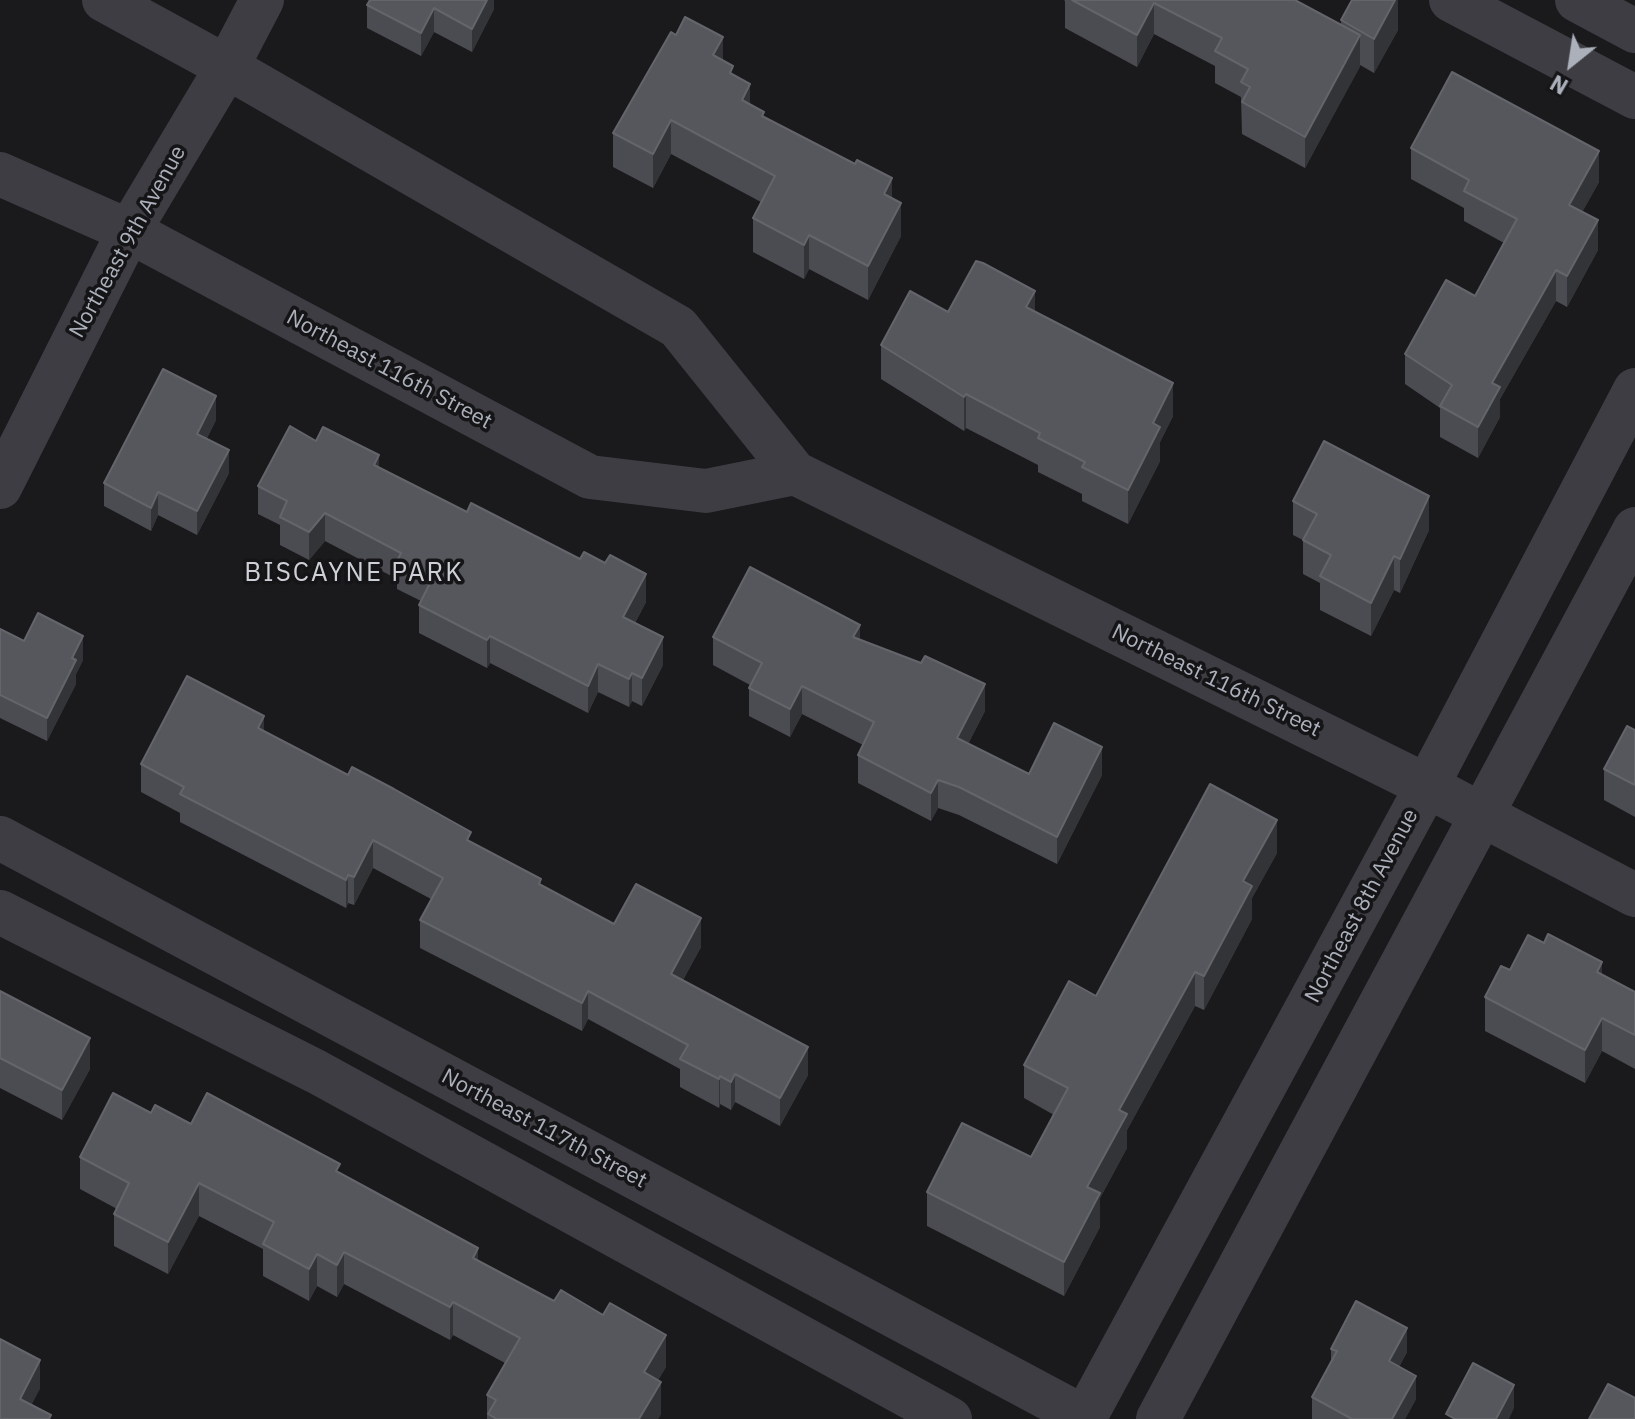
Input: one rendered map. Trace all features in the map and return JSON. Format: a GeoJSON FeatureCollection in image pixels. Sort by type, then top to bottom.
{"type":"FeatureCollection","features":[{"type":"Feature","properties":{"kind":"street","name":"Northeast 116th Street"},"geometry":{"type":"LineString","coordinates":[[104,0],[227,67],[678,327],[795,473],[1427,786],[1635,895]]}},
{"type":"Feature","properties":{"kind":"street","name":"Northeast 9th Avenue"},"geometry":{"type":"LineString","coordinates":[[0,487],[129,231],[227,67],[262,0]]}},
{"type":"Feature","properties":{"kind":"street"},"geometry":{"type":"LineString","coordinates":[[1451,0],[1635,97]]}},
{"type":"Feature","properties":{"kind":"street"},"geometry":{"type":"LineString","coordinates":[[1577,0],[1635,31]]}},
{"type":"Feature","properties":{"kind":"street","name":"Northeast 116th Street"},"geometry":{"type":"LineString","coordinates":[[0,174],[129,231],[590,477],[706,491],[795,473]]}},
{"type":"Feature","properties":{"kind":"street","name":"Northeast 8th Avenue"},"geometry":{"type":"LineString","coordinates":[[1085,1419],[1427,786],[1635,390]]}},
{"type":"Feature","properties":{"kind":"street"},"geometry":{"type":"LineString","coordinates":[[1158,1419],[1635,529]]}},
{"type":"Feature","properties":{"kind":"street","name":"Northeast 117th Street"},"geometry":{"type":"LineString","coordinates":[[0,838],[1085,1419]]}},
{"type":"Feature","properties":{"kind":"street"},"geometry":{"type":"LineString","coordinates":[[0,912],[317,1072],[950,1419]]}},
{"type":"Feature","properties":{"kind":"building"},"geometry":{"type":"Polygon","coordinates":[[[370,0],[487,0],[472,29],[434,8],[421,33],[367,5],[370,0]]]}},
{"type":"Feature","properties":{"kind":"building"},"geometry":{"type":"Polygon","coordinates":[[[1072,0],[1295,0],[1360,35],[1305,137],[1242,102],[1250,87],[1241,82],[1248,69],[1215,51],[1222,38],[1154,3],[1137,35],[1072,0]]]}},
{"type":"Feature","properties":{"kind":"building"},"geometry":{"type":"Polygon","coordinates":[[[1352,0],[1395,0],[1374,39],[1341,20],[1352,0]]]}},
{"type":"Feature","properties":{"kind":"building"},"geometry":{"type":"Polygon","coordinates":[[[685,17],[723,37],[713,55],[733,66],[730,73],[750,84],[742,100],[764,112],[762,116],[855,164],[857,160],[892,178],[884,194],[901,203],[868,266],[809,235],[804,245],[753,218],[775,176],[671,120],[653,154],[613,133],[671,32],[676,35],[685,17]]]}},
{"type":"Feature","properties":{"kind":"building"},"geometry":{"type":"Polygon","coordinates":[[[1452,72],[1599,151],[1569,205],[1598,220],[1567,276],[1556,270],[1492,383],[1500,387],[1478,427],[1440,406],[1452,385],[1405,354],[1446,280],[1475,296],[1517,219],[1464,191],[1469,180],[1411,148],[1452,72]]]}},
{"type":"Feature","properties":{"kind":"building"},"geometry":{"type":"Polygon","coordinates":[[[976,261],[1035,291],[1026,307],[1173,383],[1153,423],[1160,427],[1128,490],[1082,467],[1085,462],[1038,438],[1040,433],[966,394],[964,397],[881,345],[910,291],[948,312],[976,261]]]}},
{"type":"Feature","properties":{"kind":"building"},"geometry":{"type":"Polygon","coordinates":[[[163,369],[216,396],[197,434],[229,450],[197,511],[158,492],[151,508],[104,483],[163,369]]]}},
{"type":"Feature","properties":{"kind":"building"},"geometry":{"type":"Polygon","coordinates":[[[290,426],[316,441],[323,427],[379,455],[374,465],[467,512],[471,503],[580,559],[584,552],[605,563],[610,555],[646,574],[623,617],[663,637],[642,678],[632,673],[629,679],[598,664],[588,686],[490,636],[487,640],[419,605],[432,579],[397,561],[401,553],[325,513],[309,532],[280,517],[287,501],[258,486],[290,426]]]}},
{"type":"Feature","properties":{"kind":"building"},"geometry":{"type":"Polygon","coordinates":[[[1324,441],[1429,496],[1400,559],[1394,556],[1371,603],[1320,576],[1331,555],[1303,540],[1317,514],[1293,501],[1324,441]]]}},
{"type":"Feature","properties":{"kind":"building"},"geometry":{"type":"Polygon","coordinates":[[[750,567],[860,625],[853,637],[921,663],[925,656],[985,684],[957,738],[1029,774],[1054,723],[1102,747],[1057,837],[959,787],[938,780],[931,793],[858,755],[874,722],[802,686],[790,709],[749,688],[762,663],[713,637],[750,567]]]}},
{"type":"Feature","properties":{"kind":"building"},"geometry":{"type":"Polygon","coordinates":[[[38,613],[83,636],[72,658],[76,660],[47,718],[0,695],[0,629],[24,641],[38,613]]]}},
{"type":"Feature","properties":{"kind":"building"},"geometry":{"type":"Polygon","coordinates":[[[187,676],[264,716],[258,728],[348,775],[352,767],[394,789],[471,832],[467,840],[541,879],[539,884],[614,924],[636,884],[701,918],[671,974],[808,1047],[780,1098],[735,1074],[731,1082],[720,1076],[719,1079],[680,1059],[688,1045],[588,991],[582,1003],[420,920],[443,878],[373,840],[354,877],[348,875],[346,880],[180,794],[184,787],[141,764],[187,676]]]}},
{"type":"Feature","properties":{"kind":"building"},"geometry":{"type":"Polygon","coordinates":[[[1627,726],[1635,730],[1635,785],[1604,769],[1627,726]]]}},
{"type":"Feature","properties":{"kind":"building"},"geometry":{"type":"Polygon","coordinates":[[[1210,784],[1277,820],[1243,881],[1252,886],[1204,976],[1195,972],[1119,1110],[1127,1114],[1087,1187],[1100,1193],[1064,1262],[927,1192],[962,1123],[1031,1157],[1068,1088],[1024,1065],[1069,981],[1096,996],[1210,784]]]}},
{"type":"Feature","properties":{"kind":"building"},"geometry":{"type":"Polygon","coordinates":[[[1548,934],[1602,962],[1597,972],[1635,992],[1635,1035],[1602,1018],[1585,1050],[1485,997],[1501,966],[1510,970],[1528,935],[1544,943],[1548,934]]]}},
{"type":"Feature","properties":{"kind":"building"},"geometry":{"type":"Polygon","coordinates":[[[0,991],[90,1038],[62,1090],[0,1058],[0,991]]]}},
{"type":"Feature","properties":{"kind":"building"},"geometry":{"type":"Polygon","coordinates":[[[113,1093],[151,1113],[155,1105],[191,1124],[207,1093],[340,1164],[336,1171],[478,1248],[473,1258],[554,1301],[561,1290],[603,1315],[610,1303],[666,1335],[644,1372],[661,1382],[639,1419],[497,1419],[488,1414],[496,1400],[487,1395],[520,1338],[453,1302],[450,1307],[344,1252],[337,1265],[317,1254],[309,1269],[263,1244],[274,1222],[199,1183],[168,1242],[114,1214],[129,1183],[80,1157],[113,1093]]]}},
{"type":"Feature","properties":{"kind":"building"},"geometry":{"type":"Polygon","coordinates":[[[1356,1301],[1407,1328],[1389,1361],[1416,1376],[1392,1419],[1352,1419],[1312,1397],[1337,1351],[1331,1349],[1356,1301]]]}},
{"type":"Feature","properties":{"kind":"building"},"geometry":{"type":"Polygon","coordinates":[[[0,1339],[40,1360],[20,1399],[51,1415],[49,1419],[0,1419],[0,1339]]]}},
{"type":"Feature","properties":{"kind":"building"},"geometry":{"type":"Polygon","coordinates":[[[1473,1363],[1514,1385],[1496,1419],[1455,1419],[1446,1414],[1473,1363]]]}},
{"type":"Feature","properties":{"kind":"building"},"geometry":{"type":"Polygon","coordinates":[[[1608,1384],[1635,1398],[1635,1419],[1589,1419],[1608,1384]]]}},
{"type":"Feature","properties":{"kind":"district","name":"BISCAYNE PARK"},"geometry":{"type":"Point","coordinates":[354,573]}}]}
